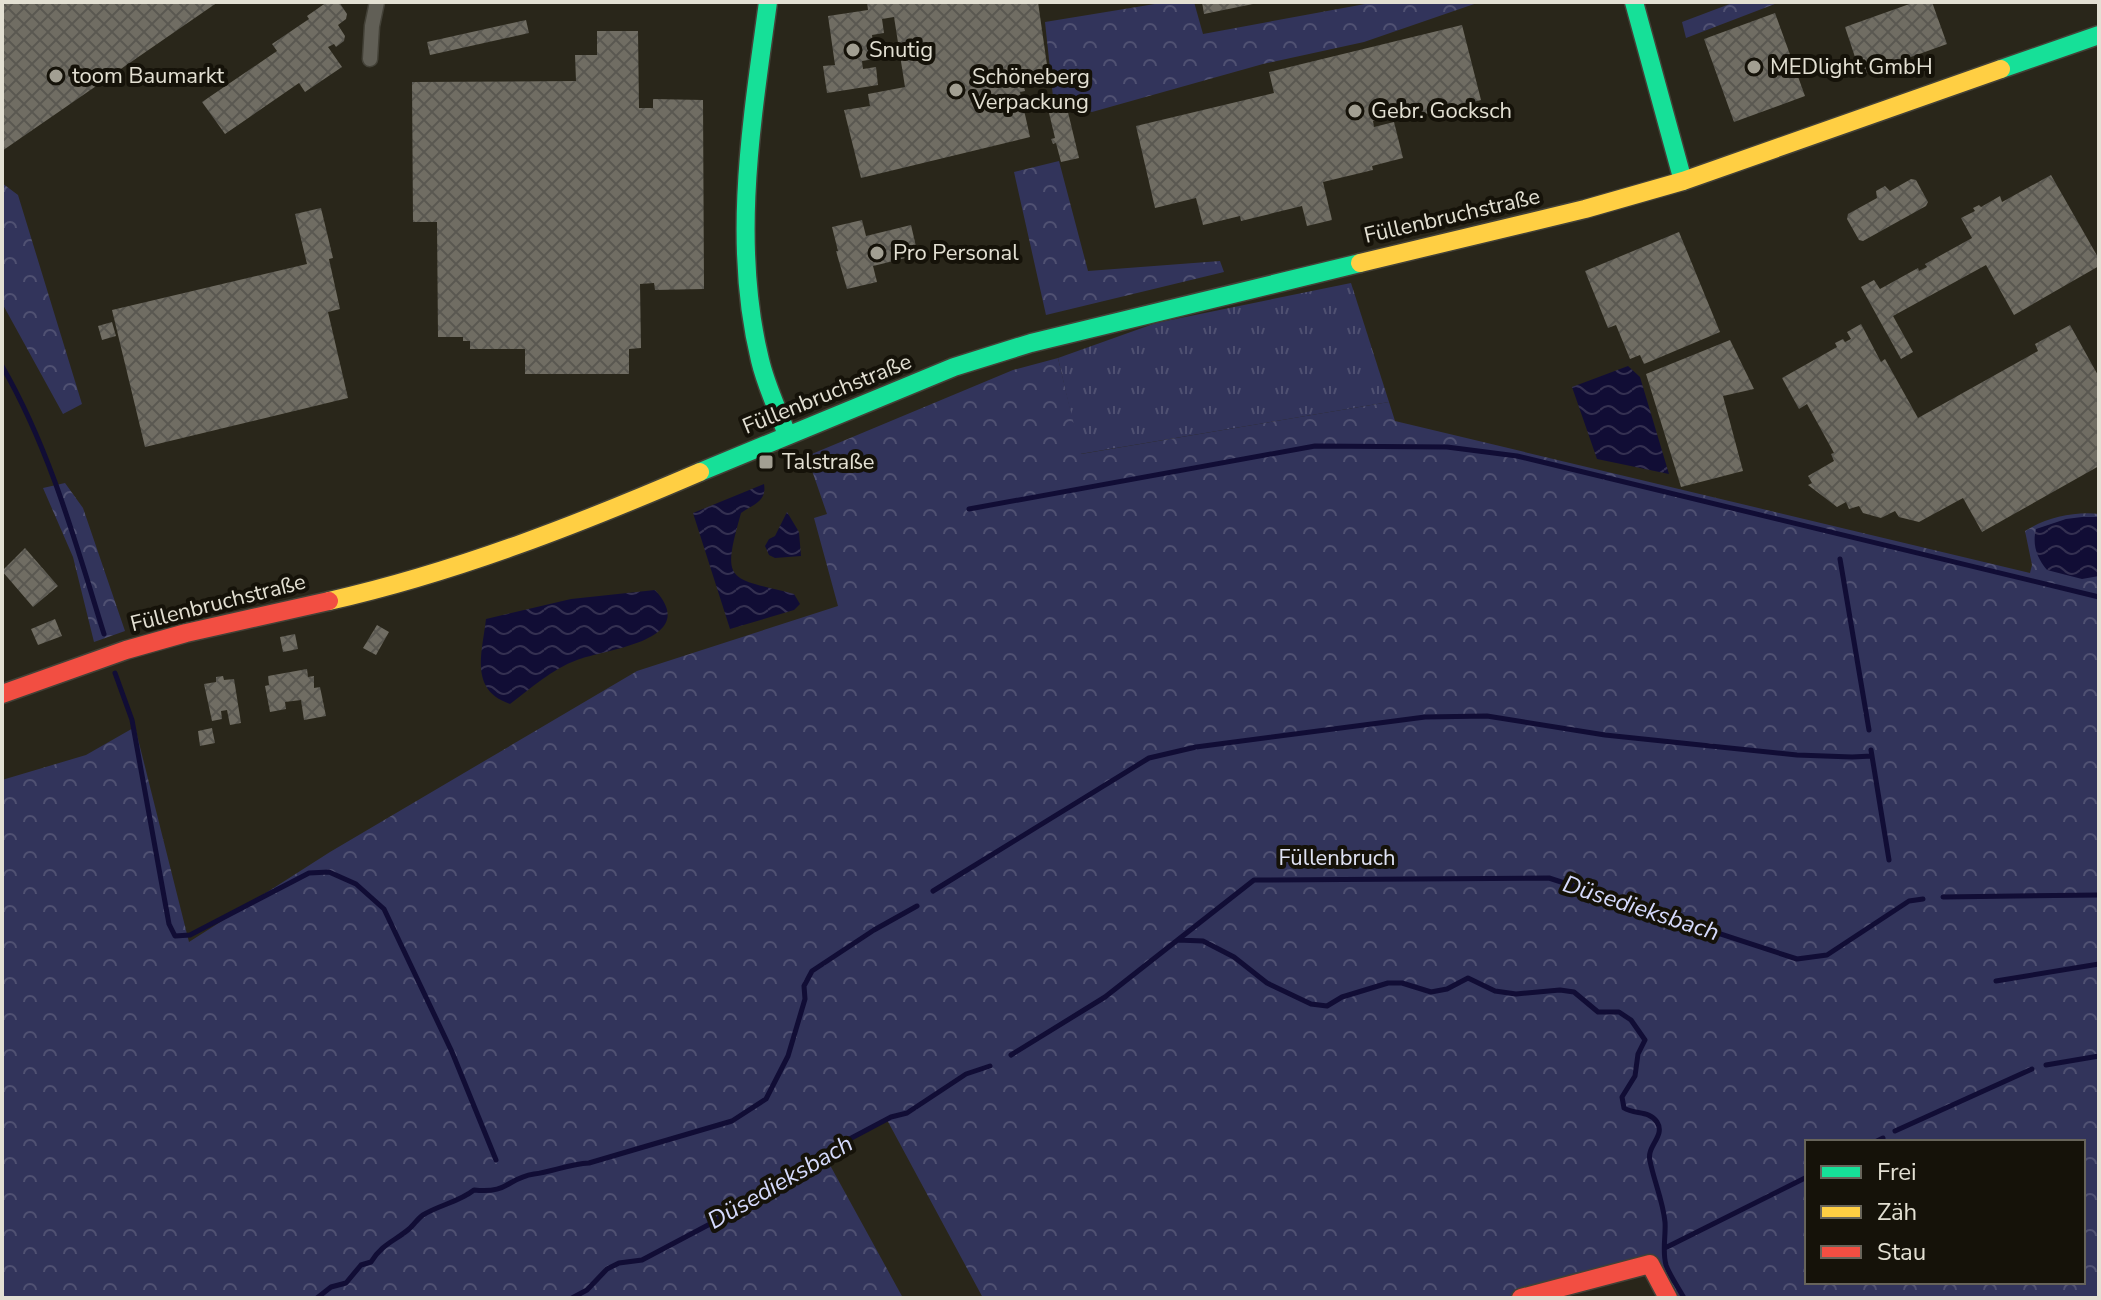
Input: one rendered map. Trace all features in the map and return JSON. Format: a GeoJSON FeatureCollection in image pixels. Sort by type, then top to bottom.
{"type":"FeatureCollection","features":[{"type":"Feature","properties":{"kind":"street"},"geometry":{"type":"LineString","coordinates":[[370,59],[377,2]]}},
{"type":"Feature","properties":{"kind":"street"},"geometry":{"type":"LineString","coordinates":[[768,2],[749,148],[744,244],[747,287],[761,361],[787,435]]}},
{"type":"Feature","properties":{"kind":"street"},"geometry":{"type":"LineString","coordinates":[[1634,2],[1683,181]]}},
{"type":"Feature","properties":{"kind":"street","name":"Füllenbruchstraße"},"geometry":{"type":"LineString","coordinates":[[2,694],[126,650],[186,633],[368,592],[452,568],[600,515],[954,367],[1031,343],[1585,209],[1683,181],[2099,35]]}},
{"type":"Feature","properties":{"kind":"street"},"geometry":{"type":"LineString","coordinates":[[1521,1298],[1650,1264],[1668,1298]]}},
{"type":"Feature","properties":{"kind":"green space"},"geometry":{"type":"Polygon","coordinates":[[[1167,2],[1194,2],[1203,34],[1376,2],[1480,2],[1364,42],[1263,64],[1092,112],[1065,104],[1054,106],[1045,22],[1167,2]]]}},
{"type":"Feature","properties":{"kind":"green space"},"geometry":{"type":"Polygon","coordinates":[[[1735,2],[1780,2],[1686,38],[1682,22],[1735,2]]]}},
{"type":"Feature","properties":{"kind":"green space"},"geometry":{"type":"Polygon","coordinates":[[[1059,161],[1088,271],[1220,261],[1224,272],[1046,315],[1014,172],[1059,161]]]}},
{"type":"Feature","properties":{"kind":"green space"},"geometry":{"type":"Polygon","coordinates":[[[2,183],[18,195],[82,404],[63,414],[2,303],[2,183]]]}},
{"type":"Feature","properties":{"kind":"green space"},"geometry":{"type":"Polygon","coordinates":[[[1351,283],[1389,402],[1080,454],[1058,358],[1156,323],[1351,283]]]}},
{"type":"Feature","properties":{"kind":"green space","name":"Füllenbruch"},"geometry":{"type":"Polygon","coordinates":[[[1058,358],[1081,454],[1389,402],[1395,421],[2030,573],[2032,565],[2025,531],[2060,516],[2099,514],[2099,1298],[1676,1298],[1654,1260],[1505,1298],[983,1298],[886,1118],[825,1156],[903,1298],[2,1298],[2,780],[86,755],[135,727],[189,942],[330,852],[637,671],[838,606],[814,518],[827,514],[807,456],[1013,370],[1058,358]]]}},
{"type":"Feature","properties":{"kind":"green space"},"geometry":{"type":"Polygon","coordinates":[[[65,483],[83,508],[125,631],[94,642],[73,557],[43,488],[65,483]]]}},
{"type":"Feature","properties":{"kind":"water"},"geometry":{"type":"Polygon","coordinates":[[[1628,366],[1640,377],[1669,474],[1597,459],[1572,387],[1628,366]]]}},
{"type":"Feature","properties":{"kind":"water"},"geometry":{"type":"Polygon","coordinates":[[[764,484],[761,498],[741,513],[732,565],[735,574],[743,580],[794,594],[800,604],[794,610],[730,629],[693,513],[764,484]]]}},
{"type":"Feature","properties":{"kind":"water"},"geometry":{"type":"Polygon","coordinates":[[[787,512],[799,532],[801,556],[775,558],[769,555],[765,546],[775,536],[787,512]]]}},
{"type":"Feature","properties":{"kind":"water"},"geometry":{"type":"Polygon","coordinates":[[[2082,517],[2099,517],[2099,576],[2082,579],[2047,570],[2036,551],[2036,529],[2082,517]]]}},
{"type":"Feature","properties":{"kind":"water"},"geometry":{"type":"Polygon","coordinates":[[[655,590],[666,607],[667,621],[658,632],[644,640],[559,668],[510,704],[488,690],[481,669],[486,619],[571,599],[655,590]]]}},
{"type":"Feature","properties":{"kind":"building","name":"toom Baumarkt"},"geometry":{"type":"Polygon","coordinates":[[[2,2],[218,2],[2,151],[2,2]]]}},
{"type":"Feature","properties":{"kind":"building"},"geometry":{"type":"Polygon","coordinates":[[[327,2],[339,2],[347,14],[338,25],[345,36],[344,41],[336,47],[334,44],[328,47],[342,67],[305,92],[299,83],[225,134],[202,102],[277,51],[272,44],[309,19],[307,16],[327,2]]]}},
{"type":"Feature","properties":{"kind":"building","name":"Schöneberg Verpackung"},"geometry":{"type":"Polygon","coordinates":[[[867,2],[1038,2],[1049,79],[1039,81],[1037,72],[1021,75],[1025,91],[1020,92],[1030,137],[861,178],[844,110],[870,106],[868,94],[905,87],[894,17],[882,19],[884,33],[872,35],[875,59],[862,61],[863,69],[876,67],[878,85],[827,93],[823,66],[835,65],[828,16],[868,10],[867,2]]]}},
{"type":"Feature","properties":{"kind":"building"},"geometry":{"type":"Polygon","coordinates":[[[1202,2],[1258,2],[1258,3],[1204,14],[1202,2]]]}},
{"type":"Feature","properties":{"kind":"building"},"geometry":{"type":"Polygon","coordinates":[[[1915,2],[1932,2],[1947,44],[1861,75],[1845,27],[1915,2]]]}},
{"type":"Feature","properties":{"kind":"building","name":"MEDlight GmbH"},"geometry":{"type":"Polygon","coordinates":[[[1775,13],[1805,96],[1734,122],[1704,39],[1775,13]]]}},
{"type":"Feature","properties":{"kind":"building"},"geometry":{"type":"Polygon","coordinates":[[[526,20],[529,33],[430,55],[427,42],[526,20]]]}},
{"type":"Feature","properties":{"kind":"building"},"geometry":{"type":"Polygon","coordinates":[[[1462,25],[1481,100],[1406,119],[1404,113],[1373,121],[1374,127],[1394,122],[1403,158],[1372,166],[1373,170],[1323,182],[1332,220],[1307,226],[1302,206],[1241,221],[1240,216],[1203,225],[1196,198],[1155,208],[1136,126],[1274,93],[1269,72],[1462,25]]]}},
{"type":"Feature","properties":{"kind":"building"},"geometry":{"type":"Polygon","coordinates":[[[597,31],[638,31],[639,108],[653,108],[653,99],[703,100],[704,289],[655,290],[654,283],[640,284],[641,348],[629,349],[629,374],[525,374],[525,349],[470,349],[470,341],[463,341],[463,337],[438,337],[437,222],[413,222],[412,82],[576,81],[575,55],[597,55],[597,31]]]}},
{"type":"Feature","properties":{"kind":"building"},"geometry":{"type":"Polygon","coordinates":[[[1067,108],[1079,158],[1061,162],[1056,143],[1053,144],[1051,139],[1055,138],[1049,113],[1067,108]]]}},
{"type":"Feature","properties":{"kind":"building"},"geometry":{"type":"Polygon","coordinates":[[[2051,175],[2099,259],[2099,266],[2014,315],[1986,265],[1893,316],[1913,352],[1901,359],[1861,287],[1874,280],[1880,289],[1918,268],[1919,271],[1927,267],[1925,264],[1972,238],[1961,218],[1975,211],[1973,208],[2000,196],[2002,202],[2051,175]]]}},
{"type":"Feature","properties":{"kind":"building"},"geometry":{"type":"Polygon","coordinates":[[[1911,179],[1916,180],[1928,202],[1926,206],[1863,241],[1859,240],[1847,219],[1848,214],[1877,198],[1876,191],[1885,186],[1890,191],[1911,179]]]}},
{"type":"Feature","properties":{"kind":"building"},"geometry":{"type":"Polygon","coordinates":[[[321,208],[333,258],[329,259],[340,309],[328,312],[348,398],[145,447],[112,310],[307,264],[295,214],[321,208]]]}},
{"type":"Feature","properties":{"kind":"building","name":"Pro Personal"},"geometry":{"type":"Polygon","coordinates":[[[862,220],[866,236],[911,225],[918,255],[873,266],[877,282],[847,289],[832,227],[862,220]]]}},
{"type":"Feature","properties":{"kind":"building"},"geometry":{"type":"Polygon","coordinates":[[[1679,232],[1720,332],[1644,364],[1640,355],[1630,359],[1616,325],[1608,328],[1585,271],[1679,232]]]}},
{"type":"Feature","properties":{"kind":"building"},"geometry":{"type":"Polygon","coordinates":[[[112,322],[116,336],[102,340],[98,326],[112,322]]]}},
{"type":"Feature","properties":{"kind":"building"},"geometry":{"type":"Polygon","coordinates":[[[1861,324],[1881,362],[1885,359],[1918,418],[2038,351],[2035,344],[2070,325],[2099,377],[2099,466],[1982,532],[1963,498],[1919,522],[1899,517],[1895,511],[1881,518],[1863,513],[1859,506],[1849,509],[1846,502],[1837,507],[1808,485],[1812,483],[1808,476],[1834,461],[1831,454],[1834,453],[1807,404],[1799,409],[1782,378],[1837,347],[1835,343],[1851,339],[1847,332],[1861,324]]]}},
{"type":"Feature","properties":{"kind":"building"},"geometry":{"type":"Polygon","coordinates":[[[1730,340],[1754,389],[1723,396],[1743,471],[1681,487],[1646,374],[1730,340]]]}},
{"type":"Feature","properties":{"kind":"building"},"geometry":{"type":"Polygon","coordinates":[[[25,548],[58,586],[33,607],[2,571],[25,548]]]}},
{"type":"Feature","properties":{"kind":"building"},"geometry":{"type":"Polygon","coordinates":[[[55,619],[62,636],[38,645],[31,629],[55,619]]]}},
{"type":"Feature","properties":{"kind":"building"},"geometry":{"type":"Polygon","coordinates":[[[377,625],[389,632],[376,655],[363,648],[377,625]]]}},
{"type":"Feature","properties":{"kind":"building"},"geometry":{"type":"Polygon","coordinates":[[[295,634],[298,649],[283,652],[280,637],[295,634]]]}},
{"type":"Feature","properties":{"kind":"building"},"geometry":{"type":"Polygon","coordinates":[[[307,669],[308,677],[314,676],[314,688],[320,687],[326,716],[304,720],[301,700],[285,702],[286,709],[270,712],[265,686],[269,685],[268,676],[307,669]]]}},
{"type":"Feature","properties":{"kind":"building"},"geometry":{"type":"Polygon","coordinates":[[[223,676],[224,680],[234,679],[241,723],[230,725],[227,710],[221,711],[222,719],[212,721],[204,684],[216,682],[216,677],[223,676]]]}},
{"type":"Feature","properties":{"kind":"building"},"geometry":{"type":"Polygon","coordinates":[[[212,728],[215,743],[200,746],[198,731],[212,728]]]}},
{"type":"Feature","properties":{"kind":"waterway"},"geometry":{"type":"LineString","coordinates":[[2,366],[48,464],[104,634]]}},
{"type":"Feature","properties":{"kind":"waterway"},"geometry":{"type":"LineString","coordinates":[[969,509],[1315,446],[1447,447],[1517,456],[2099,597]]}},
{"type":"Feature","properties":{"kind":"waterway"},"geometry":{"type":"LineString","coordinates":[[1840,559],[1869,730]]}},
{"type":"Feature","properties":{"kind":"waterway"},"geometry":{"type":"LineString","coordinates":[[115,673],[132,720],[169,924],[175,936],[190,935],[309,873],[329,872],[356,884],[384,909],[452,1052],[496,1160]]}},
{"type":"Feature","properties":{"kind":"waterway"},"geometry":{"type":"LineString","coordinates":[[933,891],[1149,758],[1196,747],[1425,717],[1487,716],[1605,735],[1797,755],[1872,756]]}},
{"type":"Feature","properties":{"kind":"waterway"},"geometry":{"type":"LineString","coordinates":[[1871,750],[1889,860]]}},
{"type":"Feature","properties":{"kind":"waterway","name":"Düsedieksbach"},"geometry":{"type":"LineString","coordinates":[[1011,1055],[1105,997],[1254,880],[1549,878],[1797,959],[1827,955],[1909,901],[1923,899]]}},
{"type":"Feature","properties":{"kind":"waterway","name":"Düsedieksbach"},"geometry":{"type":"LineString","coordinates":[[1943,897],[2099,895]]}},
{"type":"Feature","properties":{"kind":"waterway"},"geometry":{"type":"LineString","coordinates":[[317,1298],[331,1287],[346,1283],[361,1265],[371,1262],[384,1247],[423,1215],[474,1190],[494,1190],[525,1176],[589,1163],[732,1121],[766,1099],[788,1056],[805,999],[804,986],[812,971],[917,906]]}},
{"type":"Feature","properties":{"kind":"waterway"},"geometry":{"type":"LineString","coordinates":[[1178,940],[1203,941],[1234,957],[1267,983],[1311,1004],[1327,1006],[1342,997],[1388,983],[1402,983],[1431,992],[1447,989],[1468,978],[1495,991],[1516,994],[1560,990],[1574,992],[1598,1012],[1619,1012],[1631,1020],[1645,1040],[1638,1054],[1635,1076],[1622,1097],[1624,1108],[1654,1118],[1659,1127],[1650,1161],[1664,1214],[1666,1265],[1684,1298]]}},
{"type":"Feature","properties":{"kind":"waterway"},"geometry":{"type":"LineString","coordinates":[[1996,981],[2099,964]]}},
{"type":"Feature","properties":{"kind":"waterway"},"geometry":{"type":"LineString","coordinates":[[2046,1065],[2099,1056]]}},
{"type":"Feature","properties":{"kind":"waterway","name":"Düsedieksbach"},"geometry":{"type":"LineString","coordinates":[[572,1298],[587,1290],[607,1269],[619,1263],[642,1260],[710,1224],[740,1203],[772,1189],[810,1160],[891,1117],[907,1113],[966,1074],[990,1066]]}},
{"type":"Feature","properties":{"kind":"waterway"},"geometry":{"type":"LineString","coordinates":[[1895,1131],[2032,1069]]}},
{"type":"Feature","properties":{"kind":"waterway"},"geometry":{"type":"LineString","coordinates":[[1879,1140],[1883,1138]]}},
{"type":"Feature","properties":{"kind":"waterway"},"geometry":{"type":"LineString","coordinates":[[1665,1248],[1805,1178]]}},
{"type":"Feature","properties":{"kind":"traffic: fast"},"geometry":{"type":"LineString","coordinates":[[768,2],[747,181],[747,271],[751,316],[760,360],[787,435]]}},
{"type":"Feature","properties":{"kind":"traffic: fast"},"geometry":{"type":"LineString","coordinates":[[1634,2],[1683,181]]}},
{"type":"Feature","properties":{"kind":"traffic: fast"},"geometry":{"type":"LineString","coordinates":[[2001,69],[2099,35]]}},
{"type":"Feature","properties":{"kind":"traffic: fast"},"geometry":{"type":"LineString","coordinates":[[700,472],[954,367],[1031,343],[1360,263]]}},
{"type":"Feature","properties":{"kind":"traffic: slow"},"geometry":{"type":"LineString","coordinates":[[1360,263],[1585,209],[1683,181],[2001,69]]}},
{"type":"Feature","properties":{"kind":"traffic: slow"},"geometry":{"type":"LineString","coordinates":[[329,601],[471,561],[609,510],[700,472]]}},
{"type":"Feature","properties":{"kind":"traffic: jam"},"geometry":{"type":"LineString","coordinates":[[2,694],[126,650],[186,633],[329,601]]}},
{"type":"Feature","properties":{"kind":"traffic: jam"},"geometry":{"type":"LineString","coordinates":[[1521,1298],[1650,1264],[1668,1298]]}},
{"type":"Feature","properties":{"kind":"place","name":"Snutig"},"geometry":{"type":"Point","coordinates":[853,50]}},
{"type":"Feature","properties":{"kind":"place","name":"MEDlight GmbH"},"geometry":{"type":"Point","coordinates":[1754,67]}},
{"type":"Feature","properties":{"kind":"place","name":"toom Baumarkt"},"geometry":{"type":"Point","coordinates":[56,76]}},
{"type":"Feature","properties":{"kind":"place","name":"Schöneberg Verpackung"},"geometry":{"type":"Point","coordinates":[956,90]}},
{"type":"Feature","properties":{"kind":"place","name":"Gebr. Gocksch"},"geometry":{"type":"Point","coordinates":[1355,111]}},
{"type":"Feature","properties":{"kind":"place","name":"Pro Personal"},"geometry":{"type":"Point","coordinates":[877,253]}},
{"type":"Feature","properties":{"kind":"place","name":"Talstraße"},"geometry":{"type":"Point","coordinates":[766,462]}}]}
